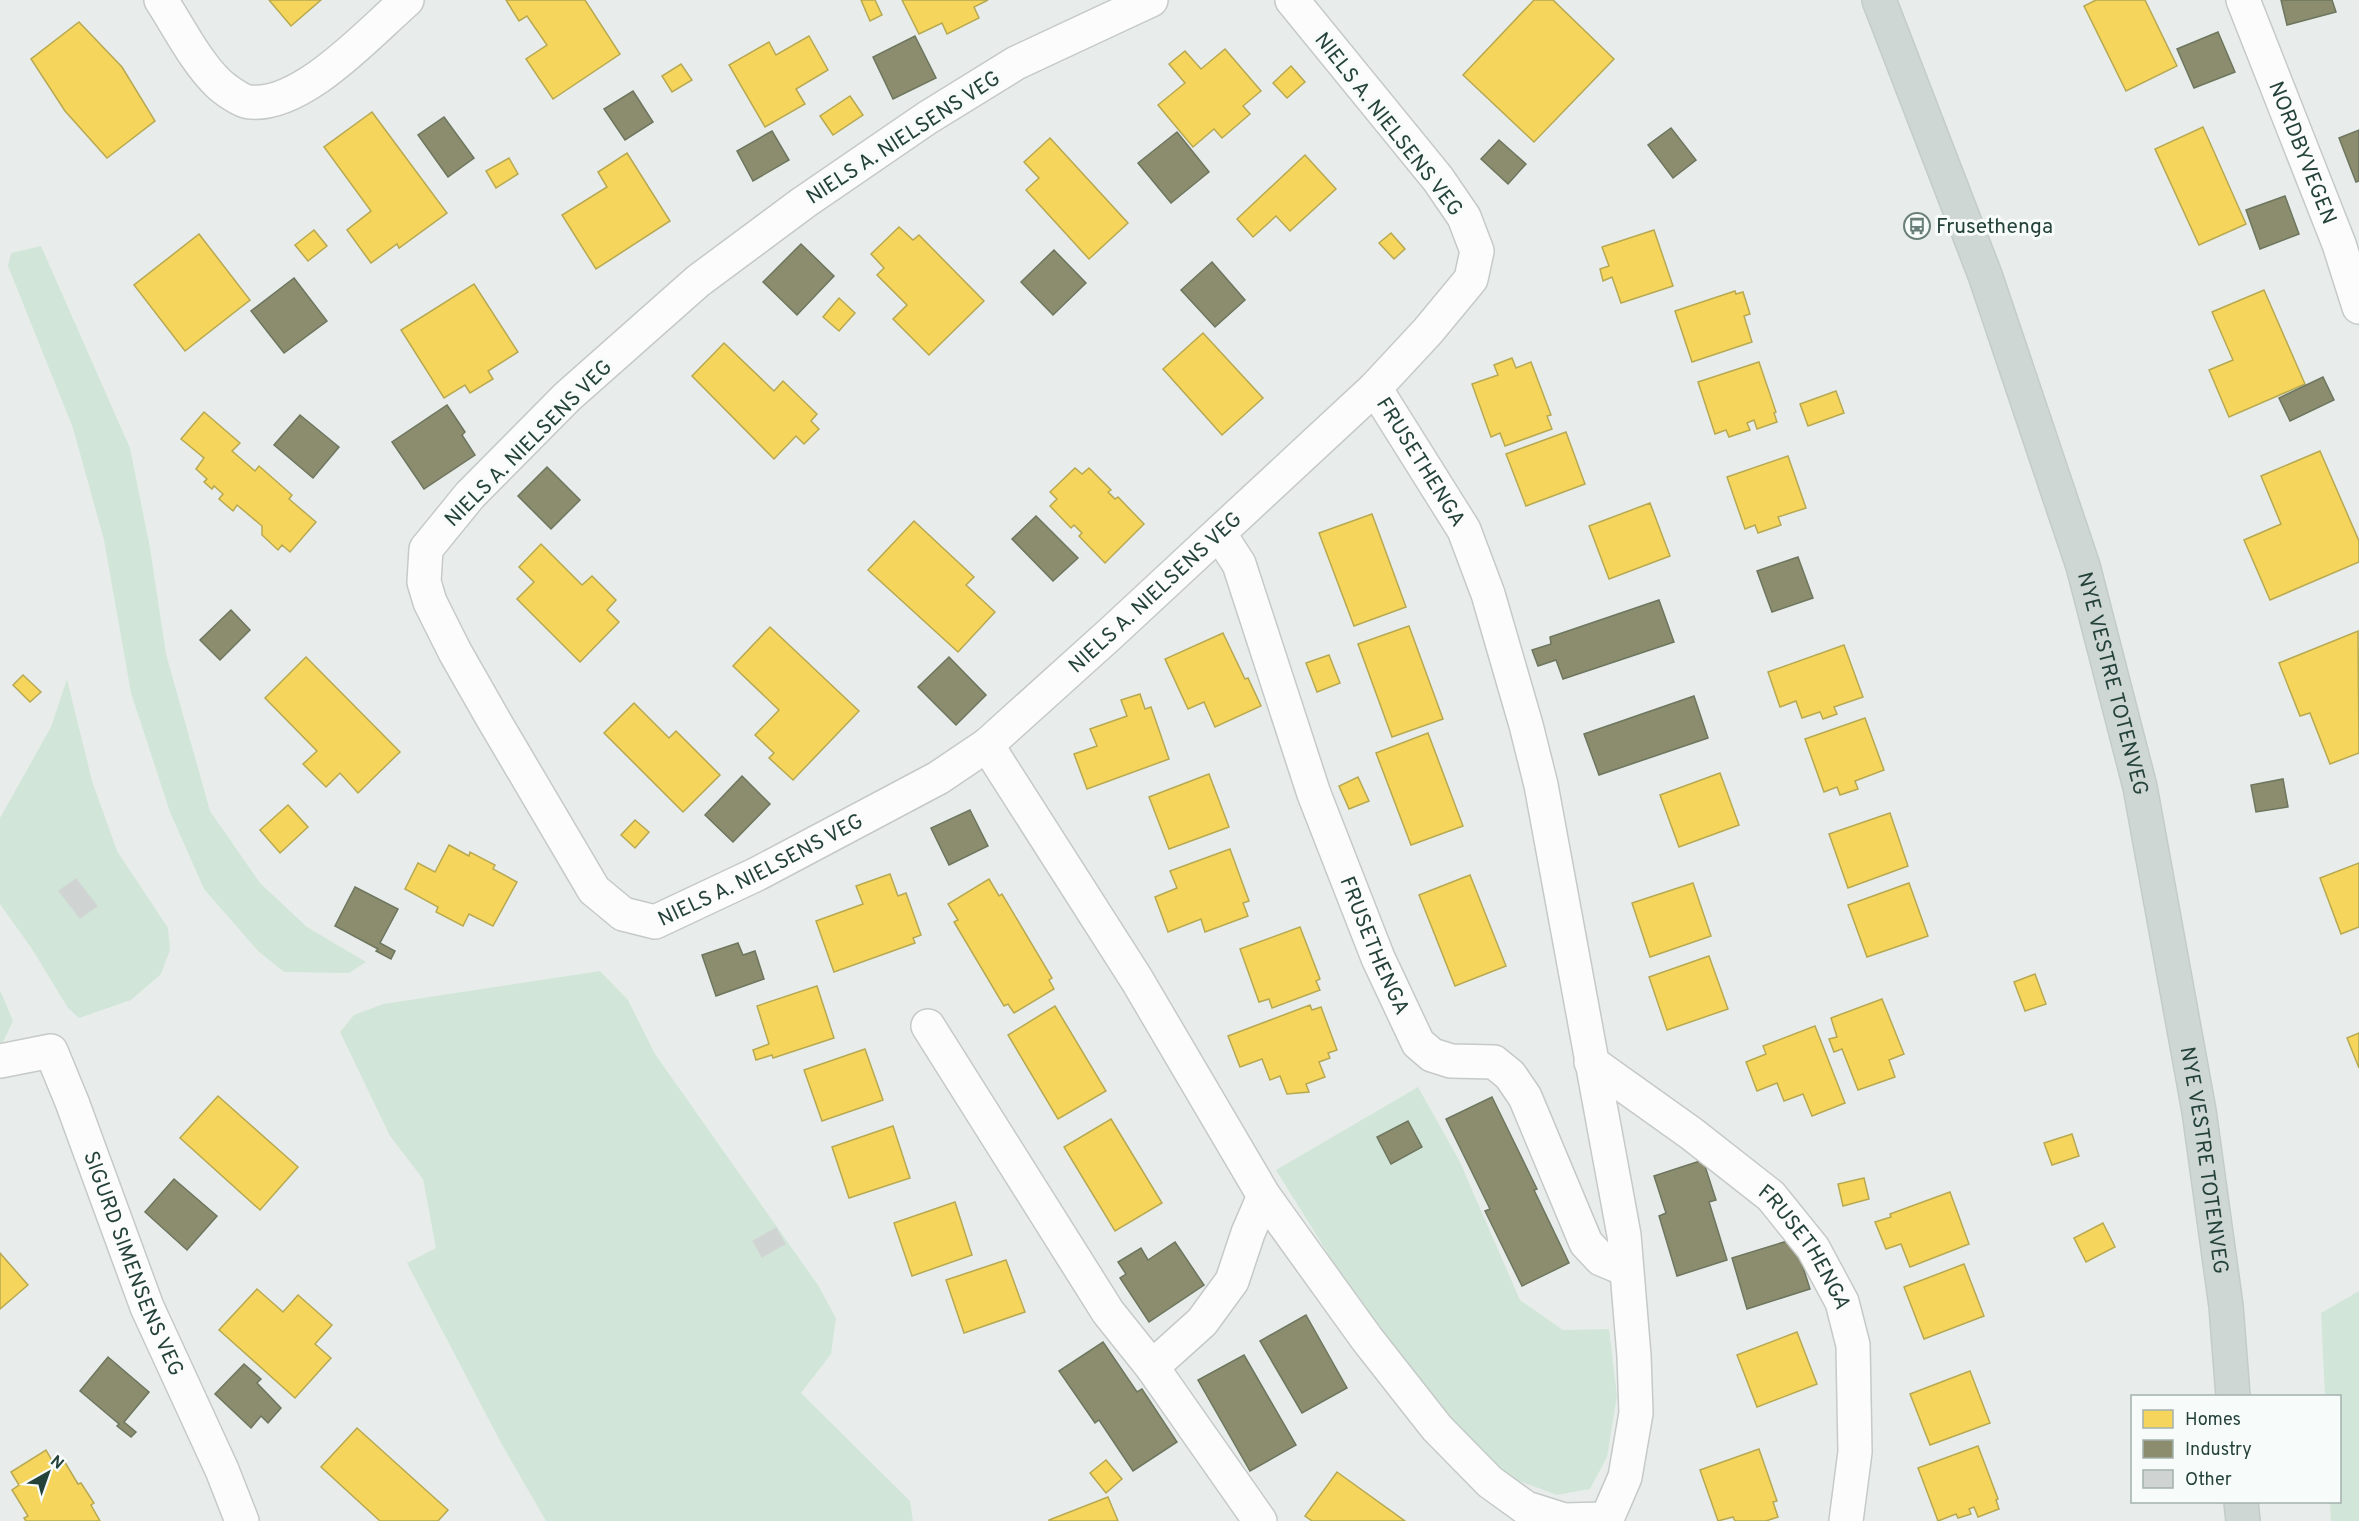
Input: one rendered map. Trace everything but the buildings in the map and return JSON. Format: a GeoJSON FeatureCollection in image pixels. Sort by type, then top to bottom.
{"type":"FeatureCollection","features":[{"type":"Feature","properties":{"kind":"main road","name":"NYE VESTRE TOTENVEG"},"geometry":{"type":"LineString","coordinates":[[1879,0],[1986,275],[2083,566],[2137,776],[2199,1111],[2226,1306],[2233,1395]]}},
{"type":"Feature","properties":{"kind":"main road"},"geometry":{"type":"LineString","coordinates":[[2241,1503],[2243,1521]]}},
{"type":"Feature","properties":{"kind":"street"},"geometry":{"type":"LineString","coordinates":[[161,0],[204,67],[219,84],[247,102],[271,101],[291,95],[326,71],[407,0]]}},
{"type":"Feature","properties":{"kind":"street","name":"NIELS A. NIELSENS VEG"},"geometry":{"type":"LineString","coordinates":[[1151,0],[1016,63],[927,118],[803,203],[698,281],[567,397],[470,495],[426,549],[424,582],[430,602],[455,652],[594,890],[623,914],[655,922],[686,908],[757,874],[938,778],[987,745],[1375,388],[1428,331],[1471,279],[1476,251],[1464,217],[1438,179],[1292,0]]}},
{"type":"Feature","properties":{"kind":"street","name":"NORDBYVEGEN"},"geometry":{"type":"LineString","coordinates":[[2243,0],[2339,244],[2359,306]]}},
{"type":"Feature","properties":{"kind":"street","name":"FRUSETHENGA"},"geometry":{"type":"LineString","coordinates":[[987,745],[1137,980],[1264,1196],[1367,1340],[1437,1428],[1490,1482],[1526,1508],[1564,1520],[1605,1520],[1625,1477],[1636,1413],[1634,1356],[1623,1235],[1541,785],[1488,594],[1464,530],[1375,388]]}},
{"type":"Feature","properties":{"kind":"street","name":"FRUSETHENGA"},"geometry":{"type":"LineString","coordinates":[[1219,533],[1239,564],[1314,795],[1378,958],[1418,1043],[1432,1055],[1451,1061],[1494,1062],[1510,1075],[1525,1097],[1586,1244],[1601,1259],[1625,1269]]}},
{"type":"Feature","properties":{"kind":"street"},"geometry":{"type":"LineString","coordinates":[[928,1026],[1108,1312],[1152,1367],[1260,1521]]}},
{"type":"Feature","properties":{"kind":"street","name":"SIGURD SIMENSENS VEG"},"geometry":{"type":"LineString","coordinates":[[0,1061],[51,1051],[147,1307],[243,1521]]}},
{"type":"Feature","properties":{"kind":"street","name":"FRUSETHENGA"},"geometry":{"type":"LineString","coordinates":[[1591,1062],[1692,1134],[1771,1196],[1813,1248],[1842,1302],[1853,1344],[1855,1452],[1846,1521]]}},
{"type":"Feature","properties":{"kind":"street"},"geometry":{"type":"LineString","coordinates":[[1152,1367],[1202,1322],[1232,1281],[1248,1233],[1264,1196]]}},
{"type":"Feature","properties":{"kind":"green space"},"geometry":{"type":"Polygon","coordinates":[[[41,246],[130,448],[150,548],[166,654],[210,811],[260,883],[307,927],[366,962],[349,973],[284,972],[258,951],[204,889],[170,812],[131,693],[104,540],[73,428],[8,266],[11,253],[41,246]]]}},
{"type":"Feature","properties":{"kind":"green space"},"geometry":{"type":"Polygon","coordinates":[[[67,679],[92,781],[117,851],[168,928],[170,950],[161,974],[131,1000],[79,1018],[68,1008],[32,949],[0,904],[0,818],[51,727],[67,679]]]}},
{"type":"Feature","properties":{"kind":"green space"},"geometry":{"type":"Polygon","coordinates":[[[600,971],[628,1000],[655,1054],[818,1285],[836,1318],[831,1354],[801,1393],[910,1501],[913,1521],[546,1521],[501,1443],[407,1263],[436,1248],[423,1179],[390,1136],[340,1032],[354,1015],[383,1004],[600,971]]]}},
{"type":"Feature","properties":{"kind":"green space"},"geometry":{"type":"Polygon","coordinates":[[[0,990],[13,1021],[3,1042],[0,1043],[0,990]]]}},
{"type":"Feature","properties":{"kind":"green space"},"geometry":{"type":"Polygon","coordinates":[[[1418,1087],[1459,1160],[1520,1300],[1563,1330],[1609,1329],[1617,1396],[1607,1457],[1590,1489],[1557,1495],[1506,1476],[1432,1409],[1335,1265],[1276,1170],[1418,1087]]]}},
{"type":"Feature","properties":{"kind":"green space"},"geometry":{"type":"Polygon","coordinates":[[[2359,1291],[2359,1521],[2331,1521],[2330,1503],[2341,1503],[2341,1395],[2325,1395],[2321,1313],[2359,1291]]]}},
{"type":"Feature","properties":{"kind":"place","name":"Frusethenga"},"geometry":{"type":"Point","coordinates":[1917,226]}}]}
